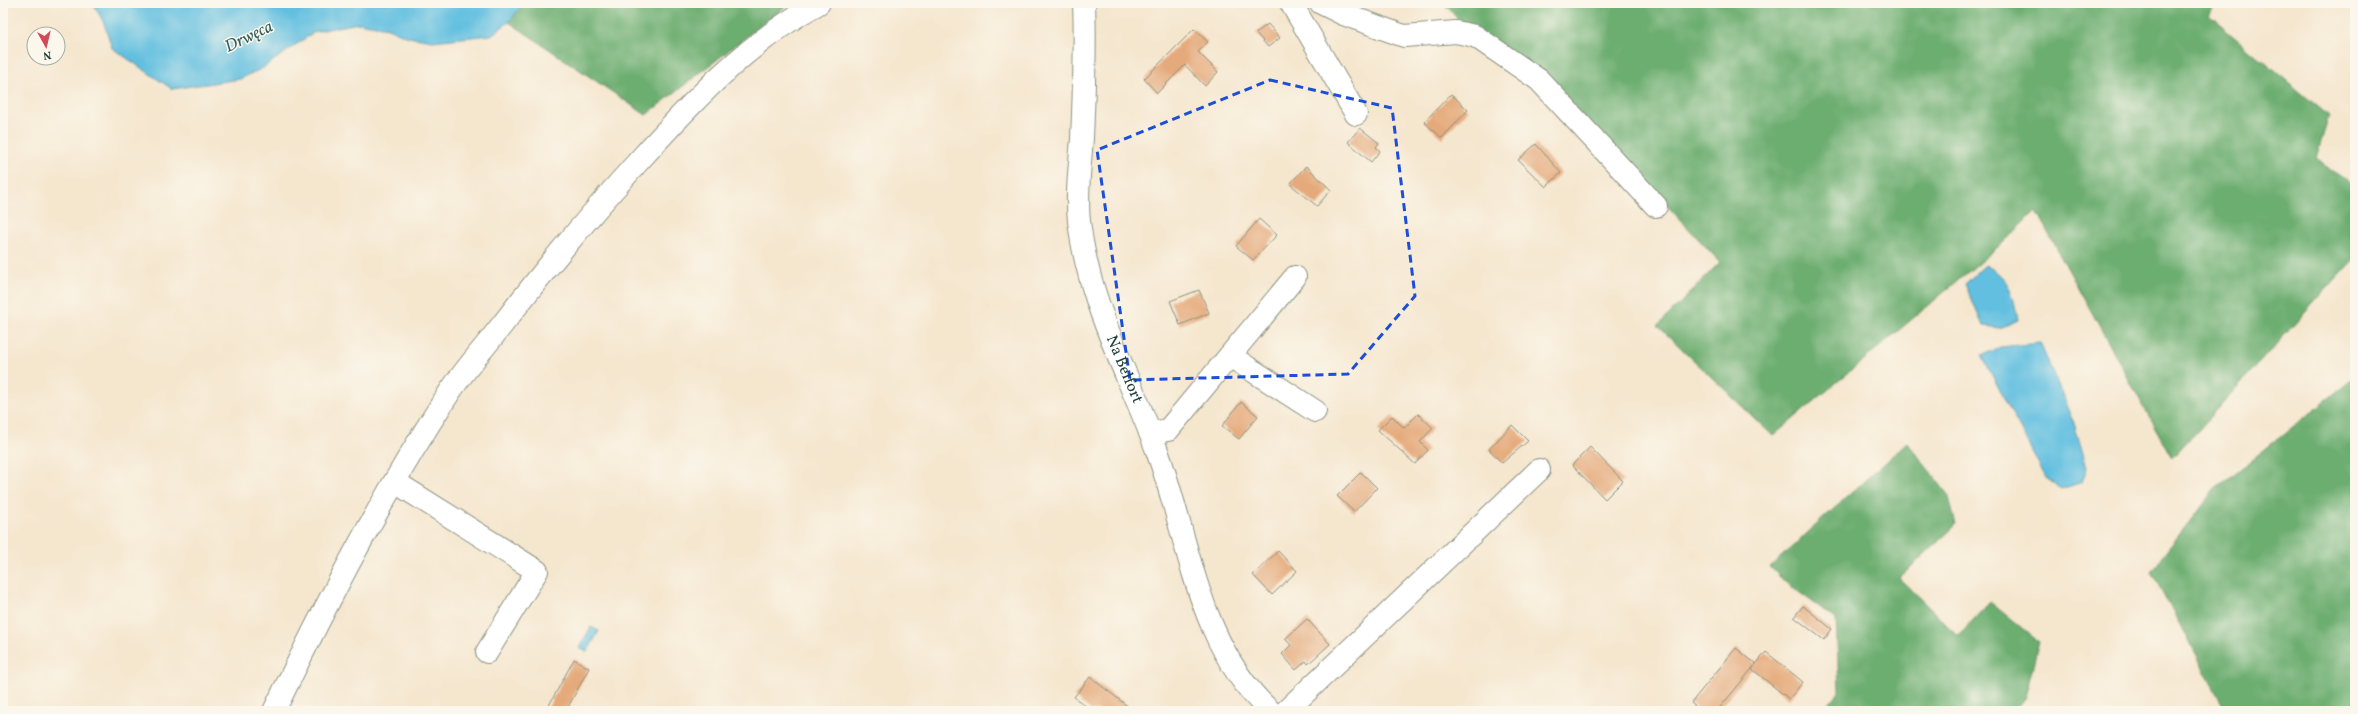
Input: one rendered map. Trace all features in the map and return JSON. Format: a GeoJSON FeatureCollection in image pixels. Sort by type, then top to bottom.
{"type":"FeatureCollection","features":[{"type":"Feature","properties":{"kind":"street"},"geometry":{"type":"LineString","coordinates":[[274,711],[318,621],[395,482],[450,391],[554,257],[618,183],[679,117],[731,65],[788,21],[819,3]]}},
{"type":"Feature","properties":{"kind":"street","name":"Na Belfort"},"geometry":{"type":"LineString","coordinates":[[1084,3],[1085,82],[1078,218],[1083,257],[1094,296],[1150,433],[1201,596],[1218,638],[1246,686],[1270,711]]}},
{"type":"Feature","properties":{"kind":"street"},"geometry":{"type":"LineString","coordinates":[[1291,3],[1356,114]]}},
{"type":"Feature","properties":{"kind":"street"},"geometry":{"type":"LineString","coordinates":[[1321,3],[1343,14],[1404,36],[1456,32],[1475,36],[1539,80],[1656,206]]}},
{"type":"Feature","properties":{"kind":"street"},"geometry":{"type":"LineString","coordinates":[[1150,433],[1168,430],[1296,277]]}},
{"type":"Feature","properties":{"kind":"street"},"geometry":{"type":"LineString","coordinates":[[1230,356],[1315,411]]}},
{"type":"Feature","properties":{"kind":"street"},"geometry":{"type":"LineString","coordinates":[[1286,711],[1538,470]]}},
{"type":"Feature","properties":{"kind":"street"},"geometry":{"type":"LineString","coordinates":[[395,482],[537,571],[487,652]]}},
{"type":"Feature","properties":{"kind":"highlighted area"},"geometry":{"type":"Polygon","coordinates":[[[1270,80],[1392,108],[1415,296],[1348,374],[1130,380],[1097,150],[1270,80]]]}},
{"type":"Feature","properties":{"kind":"green space"},"geometry":{"type":"Polygon","coordinates":[[[524,3],[790,3],[646,115],[509,22],[524,3]]]}},
{"type":"Feature","properties":{"kind":"green space"},"geometry":{"type":"Polygon","coordinates":[[[1444,3],[2216,3],[2209,16],[2329,116],[2316,158],[2355,187],[2355,258],[2172,458],[2036,211],[2005,241],[1773,436],[1658,326],[1720,262],[1542,73],[1461,23],[1444,3]]]}},
{"type":"Feature","properties":{"kind":"green space"},"geometry":{"type":"Polygon","coordinates":[[[2355,377],[2355,711],[2226,711],[2151,571],[2214,490],[2355,377]]]}},
{"type":"Feature","properties":{"kind":"green space"},"geometry":{"type":"Polygon","coordinates":[[[1907,442],[1949,496],[1956,525],[1899,578],[1958,636],[1990,602],[2039,642],[2025,697],[2014,711],[1823,711],[1839,692],[1836,619],[1785,582],[1770,567],[1907,442]]]}},
{"type":"Feature","properties":{"kind":"water","name":"Drwęca"},"geometry":{"type":"Polygon","coordinates":[[[93,3],[199,3],[207,5],[212,3],[524,3],[509,22],[491,35],[433,41],[408,37],[388,28],[358,23],[314,32],[263,68],[240,79],[172,89],[112,48],[104,23],[93,3]]]}},
{"type":"Feature","properties":{"kind":"water"},"geometry":{"type":"Polygon","coordinates":[[[1985,265],[1994,270],[2006,282],[2014,303],[2018,320],[2000,328],[1983,326],[1965,284],[1985,265]]]}},
{"type":"Feature","properties":{"kind":"water"},"geometry":{"type":"Polygon","coordinates":[[[2040,343],[2074,423],[2087,467],[2082,482],[2062,489],[2046,478],[1982,356],[2000,347],[2040,343]]]}},
{"type":"Feature","properties":{"kind":"water"},"geometry":{"type":"Polygon","coordinates":[[[591,627],[599,631],[587,652],[579,648],[591,627]]]}},
{"type":"Feature","properties":{"kind":"building"},"geometry":{"type":"Polygon","coordinates":[[[1268,24],[1280,38],[1268,47],[1256,33],[1268,24]]]}},
{"type":"Feature","properties":{"kind":"building"},"geometry":{"type":"Polygon","coordinates":[[[1194,29],[1208,42],[1198,52],[1218,72],[1205,86],[1185,65],[1157,93],[1144,79],[1194,29]]]}},
{"type":"Feature","properties":{"kind":"building"},"geometry":{"type":"Polygon","coordinates":[[[1451,94],[1468,110],[1442,138],[1424,122],[1451,94]]]}},
{"type":"Feature","properties":{"kind":"building"},"geometry":{"type":"Polygon","coordinates":[[[1360,128],[1379,143],[1376,147],[1380,151],[1371,162],[1348,142],[1360,128]]]}},
{"type":"Feature","properties":{"kind":"building"},"geometry":{"type":"Polygon","coordinates":[[[1536,144],[1561,173],[1546,187],[1518,160],[1536,144]]]}},
{"type":"Feature","properties":{"kind":"building"},"geometry":{"type":"Polygon","coordinates":[[[1306,166],[1331,190],[1317,206],[1290,184],[1306,166]]]}},
{"type":"Feature","properties":{"kind":"building"},"geometry":{"type":"Polygon","coordinates":[[[1259,219],[1277,235],[1253,260],[1236,246],[1259,219]]]}},
{"type":"Feature","properties":{"kind":"building"},"geometry":{"type":"Polygon","coordinates":[[[1199,290],[1209,313],[1180,325],[1170,301],[1199,290]]]}},
{"type":"Feature","properties":{"kind":"building"},"geometry":{"type":"Polygon","coordinates":[[[1241,402],[1258,416],[1239,439],[1222,426],[1241,402]]]}},
{"type":"Feature","properties":{"kind":"building"},"geometry":{"type":"Polygon","coordinates":[[[1418,414],[1433,428],[1420,442],[1428,450],[1415,464],[1378,430],[1392,416],[1404,428],[1418,414]]]}},
{"type":"Feature","properties":{"kind":"building"},"geometry":{"type":"Polygon","coordinates":[[[1512,425],[1528,441],[1502,463],[1489,449],[1512,425]]]}},
{"type":"Feature","properties":{"kind":"building"},"geometry":{"type":"Polygon","coordinates":[[[1590,447],[1623,481],[1605,499],[1572,465],[1590,447]]]}},
{"type":"Feature","properties":{"kind":"building"},"geometry":{"type":"Polygon","coordinates":[[[1361,472],[1377,488],[1354,512],[1337,496],[1361,472]]]}},
{"type":"Feature","properties":{"kind":"building"},"geometry":{"type":"Polygon","coordinates":[[[1278,551],[1297,571],[1272,595],[1253,575],[1278,551]]]}},
{"type":"Feature","properties":{"kind":"building"},"geometry":{"type":"Polygon","coordinates":[[[1803,606],[1832,629],[1824,640],[1794,617],[1803,606]]]}},
{"type":"Feature","properties":{"kind":"building"},"geometry":{"type":"Polygon","coordinates":[[[1307,619],[1330,644],[1308,664],[1306,661],[1296,670],[1282,654],[1291,645],[1285,639],[1307,619]]]}},
{"type":"Feature","properties":{"kind":"building"},"geometry":{"type":"Polygon","coordinates":[[[1736,648],[1756,664],[1717,711],[1701,711],[1691,703],[1736,648]]]}},
{"type":"Feature","properties":{"kind":"building"},"geometry":{"type":"Polygon","coordinates":[[[1766,652],[1803,682],[1789,699],[1752,669],[1766,652]]]}},
{"type":"Feature","properties":{"kind":"building"},"geometry":{"type":"Polygon","coordinates":[[[574,659],[589,668],[566,711],[546,711],[574,659]]]}},
{"type":"Feature","properties":{"kind":"building"},"geometry":{"type":"Polygon","coordinates":[[[1090,677],[1134,711],[1092,711],[1074,697],[1090,677]]]}}]}
